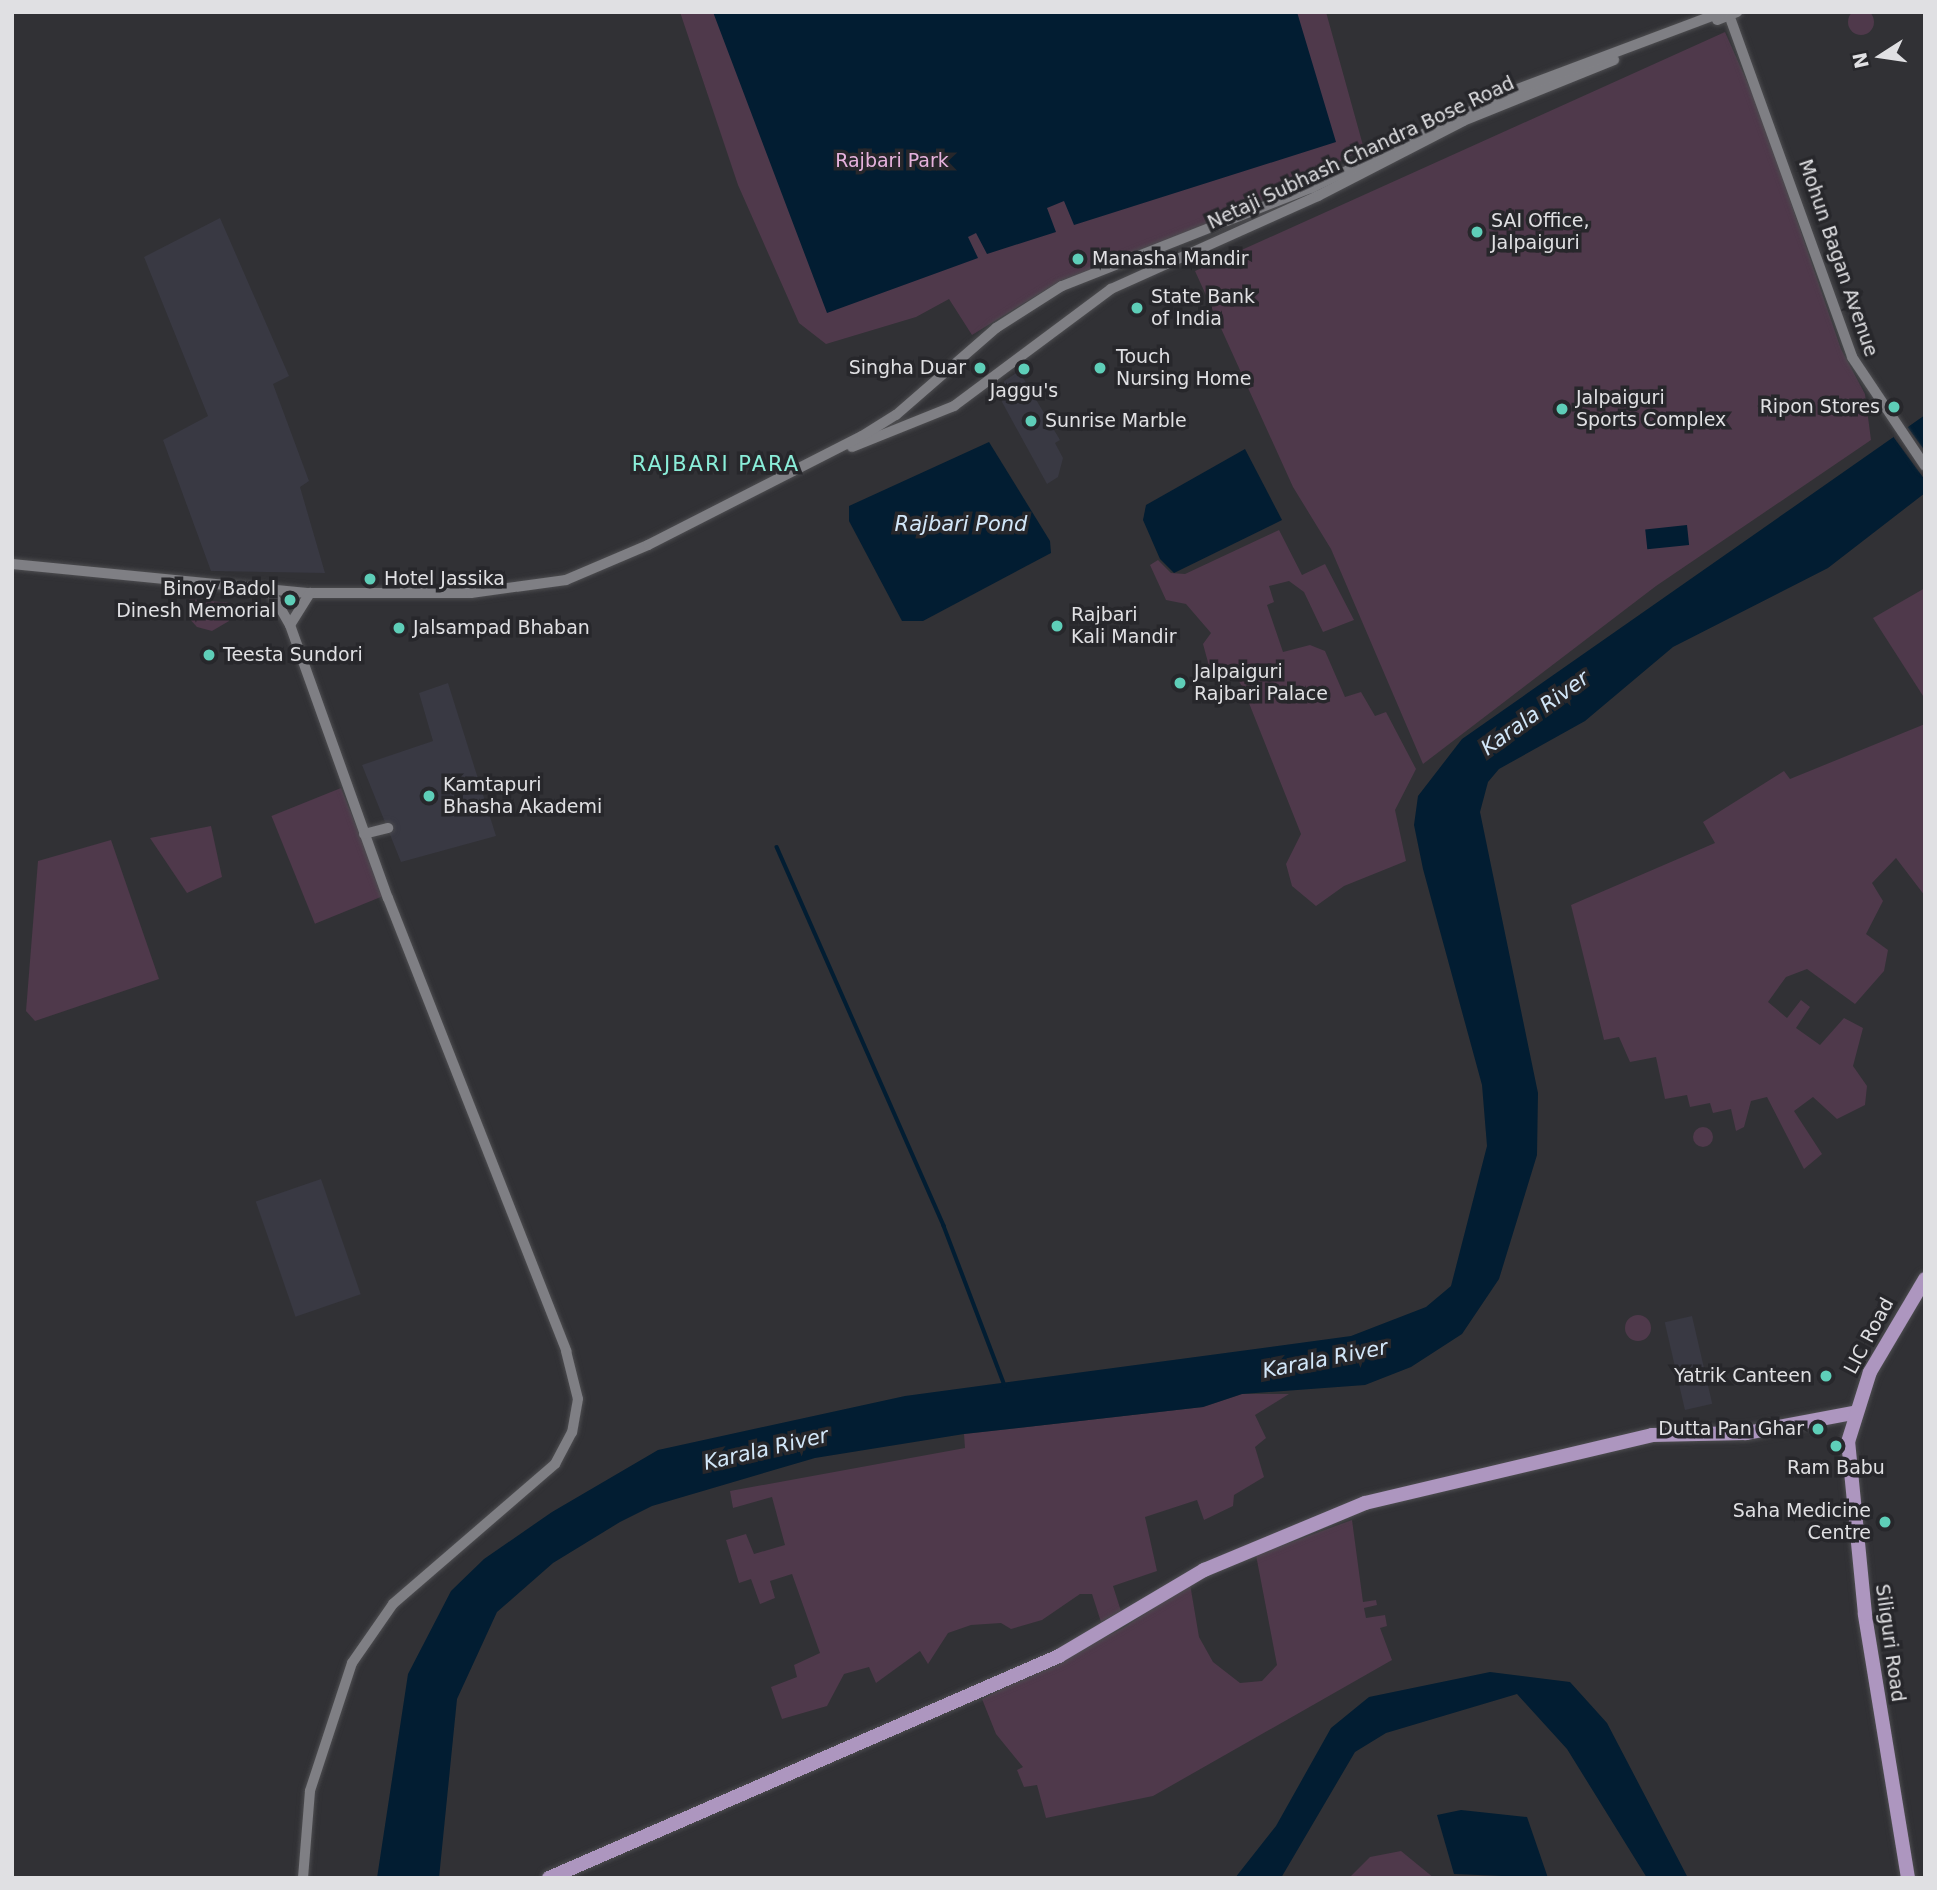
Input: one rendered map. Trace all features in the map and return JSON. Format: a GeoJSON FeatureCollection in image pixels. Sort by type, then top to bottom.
{"type":"FeatureCollection","features":[{"type":"Feature","properties":{"kind":"main road","name":"LIC Road"},"geometry":{"type":"LineString","coordinates":[[1853,1413],[1887,1338],[1925,1279]]}},
{"type":"Feature","properties":{"kind":"main road"},"geometry":{"type":"LineString","coordinates":[[549,1878],[1059,1656],[1204,1570],[1365,1503],[1652,1435],[1746,1433],[1853,1413]]}},
{"type":"Feature","properties":{"kind":"main road","name":"Siliguri Road"},"geometry":{"type":"LineString","coordinates":[[1853,1413],[1848,1464],[1863,1602],[1908,1878]]}},
{"type":"Feature","properties":{"kind":"street","name":"Mohun Bagan Avenue"},"geometry":{"type":"LineString","coordinates":[[1731,13],[1850,352],[1892,421],[1925,466]]}},
{"type":"Feature","properties":{"kind":"street","name":"Netaji Subhash Chandra Bose Road"},"geometry":{"type":"LineString","coordinates":[[833,453],[926,421],[998,377],[1111,289],[1515,90],[1731,13]]}},
{"type":"Feature","properties":{"kind":"street","name":"Netaji Subhash Chandra Bose Road"},"geometry":{"type":"LineString","coordinates":[[12,564],[310,593],[471,593],[566,580],[833,453],[896,415],[1038,299],[1126,260],[1373,161]]}},
{"type":"Feature","properties":{"kind":"street"},"geometry":{"type":"LineString","coordinates":[[270,590],[290,625],[364,834],[566,1351],[576,1418],[555,1464],[393,1604],[352,1663],[310,1791],[303,1878]]}},
{"type":"Feature","properties":{"kind":"street"},"geometry":{"type":"LineString","coordinates":[[290,625],[310,593]]}},
{"type":"Feature","properties":{"kind":"street"},"geometry":{"type":"LineString","coordinates":[[364,834],[388,828]]}},
{"type":"Feature","properties":{"kind":"shaded area"},"geometry":{"type":"Polygon","coordinates":[[[220,218],[289,376],[273,384],[309,481],[300,487],[325,573],[211,571],[163,440],[208,416],[144,257],[220,218]]]}},
{"type":"Feature","properties":{"kind":"shaded area","name":"Sunrise Marble"},"geometry":{"type":"Polygon","coordinates":[[[1019,371],[1060,440],[1055,443],[1063,458],[1058,477],[1047,484],[1002,402],[1004,381],[1019,371]]]}},
{"type":"Feature","properties":{"kind":"shaded area","name":"Kamtapuri Bhasha Akademi"},"geometry":{"type":"Polygon","coordinates":[[[448,683],[496,836],[401,862],[362,765],[433,741],[419,693],[448,683]]]}},
{"type":"Feature","properties":{"kind":"shaded area"},"geometry":{"type":"Polygon","coordinates":[[[321,1179],[361,1294],[295,1317],[256,1201],[321,1179]]]}},
{"type":"Feature","properties":{"kind":"shaded area"},"geometry":{"type":"Polygon","coordinates":[[[1692,1316],[1712,1404],[1685,1410],[1665,1322],[1692,1316]]]}},
{"type":"Feature","properties":{"kind":"green space"},"geometry":{"type":"Polygon","coordinates":[[[1861,9],[1870,13],[1874,22],[1870,31],[1861,35],[1852,31],[1848,22],[1852,13],[1861,9]]]}},
{"type":"Feature","properties":{"kind":"green space","name":"Rajbari Park"},"geometry":{"type":"Polygon","coordinates":[[[680,12],[1326,12],[1364,149],[1216,224],[1060,281],[972,335],[949,299],[916,317],[826,344],[799,323],[738,185],[680,12]]]}},
{"type":"Feature","properties":{"kind":"green space","name":"Jalpaiguri Sports Complex"},"geometry":{"type":"Polygon","coordinates":[[[1725,32],[1758,106],[1841,349],[1865,394],[1871,440],[1656,586],[1423,764],[1331,549],[1293,487],[1195,271],[1725,32]]]}},
{"type":"Feature","properties":{"kind":"green space"},"geometry":{"type":"Polygon","coordinates":[[[1279,530],[1302,575],[1325,564],[1354,620],[1323,632],[1304,592],[1289,581],[1269,586],[1274,602],[1267,605],[1283,652],[1310,645],[1325,651],[1345,697],[1361,692],[1375,716],[1386,712],[1416,769],[1395,810],[1406,861],[1344,886],[1316,906],[1292,886],[1286,864],[1301,834],[1243,688],[1234,673],[1209,666],[1203,644],[1211,633],[1186,604],[1166,600],[1150,565],[1158,560],[1171,573],[1185,574],[1279,530]]]}},
{"type":"Feature","properties":{"kind":"green space"},"geometry":{"type":"Polygon","coordinates":[[[1925,588],[1925,699],[1873,618],[1925,588]]]}},
{"type":"Feature","properties":{"kind":"green space"},"geometry":{"type":"Polygon","coordinates":[[[189,599],[231,603],[229,621],[212,631],[197,627],[187,616],[189,599]]]}},
{"type":"Feature","properties":{"kind":"green space"},"geometry":{"type":"Polygon","coordinates":[[[1925,724],[1925,896],[1896,858],[1872,883],[1883,901],[1866,934],[1888,950],[1884,971],[1855,1004],[1807,969],[1786,977],[1768,1002],[1787,1018],[1801,1000],[1810,1007],[1796,1028],[1820,1045],[1844,1018],[1863,1028],[1853,1066],[1867,1086],[1865,1105],[1837,1119],[1813,1097],[1794,1111],[1822,1154],[1804,1169],[1767,1097],[1751,1101],[1744,1127],[1736,1131],[1731,1109],[1713,1113],[1710,1103],[1690,1107],[1687,1095],[1665,1099],[1656,1057],[1630,1062],[1619,1037],[1604,1040],[1571,905],[1715,843],[1703,822],[1784,771],[1790,779],[1925,724]]]}},
{"type":"Feature","properties":{"kind":"green space"},"geometry":{"type":"Polygon","coordinates":[[[341,788],[384,896],[315,924],[271,816],[341,788]]]}},
{"type":"Feature","properties":{"kind":"green space"},"geometry":{"type":"Polygon","coordinates":[[[211,826],[222,877],[187,893],[150,838],[211,826]]]}},
{"type":"Feature","properties":{"kind":"green space"},"geometry":{"type":"Polygon","coordinates":[[[111,840],[159,979],[35,1021],[26,1011],[38,861],[111,840]]]}},
{"type":"Feature","properties":{"kind":"green space"},"geometry":{"type":"Polygon","coordinates":[[[1703,1127],[1710,1130],[1713,1137],[1710,1144],[1703,1147],[1696,1144],[1693,1137],[1696,1130],[1703,1127]]]}},
{"type":"Feature","properties":{"kind":"green space"},"geometry":{"type":"Polygon","coordinates":[[[1638,1315],[1647,1319],[1651,1328],[1647,1337],[1638,1341],[1629,1337],[1625,1328],[1629,1319],[1638,1315]]]}},
{"type":"Feature","properties":{"kind":"green space"},"geometry":{"type":"Polygon","coordinates":[[[1242,1394],[1289,1394],[1255,1415],[1266,1438],[1255,1447],[1264,1477],[1234,1495],[1233,1506],[1204,1520],[1197,1500],[1145,1517],[1157,1571],[1113,1586],[1121,1611],[1101,1622],[1092,1594],[1080,1594],[1042,1620],[1011,1629],[1001,1623],[971,1625],[948,1633],[928,1664],[920,1651],[876,1683],[869,1667],[844,1674],[827,1706],[782,1719],[771,1687],[797,1677],[794,1665],[820,1653],[792,1574],[770,1581],[775,1598],[760,1604],[751,1579],[739,1583],[726,1540],[746,1534],[754,1554],[785,1545],[772,1497],[733,1508],[730,1491],[965,1448],[964,1434],[1203,1407],[1242,1394]]]}},
{"type":"Feature","properties":{"kind":"green space"},"geometry":{"type":"Polygon","coordinates":[[[1352,1520],[1363,1602],[1376,1600],[1377,1605],[1364,1608],[1366,1618],[1385,1615],[1387,1626],[1380,1628],[1392,1660],[1153,1796],[1046,1818],[1037,1785],[1024,1787],[1017,1770],[1023,1767],[996,1734],[982,1699],[1123,1628],[1190,1584],[1199,1637],[1213,1662],[1240,1683],[1262,1681],[1277,1665],[1256,1555],[1352,1520]]]}},
{"type":"Feature","properties":{"kind":"green space"},"geometry":{"type":"Polygon","coordinates":[[[1401,1851],[1434,1878],[1349,1878],[1370,1857],[1401,1851]]]}},
{"type":"Feature","properties":{"kind":"water","name":"Rajbari Park"},"geometry":{"type":"Polygon","coordinates":[[[713,12],[1297,12],[1336,142],[1074,225],[1064,201],[1047,208],[1056,232],[987,254],[976,233],[968,237],[978,258],[827,313],[713,12]]]}},
{"type":"Feature","properties":{"kind":"water","name":"Karala River"},"geometry":{"type":"Polygon","coordinates":[[[1925,415],[1925,493],[1828,568],[1673,647],[1585,721],[1499,769],[1488,782],[1480,812],[1538,1093],[1537,1155],[1499,1279],[1462,1334],[1411,1367],[1365,1385],[1242,1394],[1203,1407],[964,1434],[815,1458],[652,1506],[620,1522],[553,1563],[497,1612],[457,1699],[439,1878],[377,1878],[408,1674],[451,1591],[484,1559],[552,1512],[658,1450],[905,1396],[1351,1336],[1426,1307],[1451,1286],[1487,1146],[1482,1085],[1423,869],[1414,825],[1418,796],[1462,739],[1925,415]]]}},
{"type":"Feature","properties":{"kind":"water","name":"Rajbari Pond"},"geometry":{"type":"Polygon","coordinates":[[[989,442],[1050,541],[1051,553],[923,621],[902,621],[849,521],[849,506],[989,442]]]}},
{"type":"Feature","properties":{"kind":"water"},"geometry":{"type":"Polygon","coordinates":[[[1245,449],[1282,520],[1174,573],[1160,559],[1143,520],[1146,505],[1245,449]]]}},
{"type":"Feature","properties":{"kind":"water"},"geometry":{"type":"Polygon","coordinates":[[[1687,525],[1689,545],[1647,549],[1645,529],[1687,525]]]}},
{"type":"Feature","properties":{"kind":"water"},"geometry":{"type":"Polygon","coordinates":[[[1490,1672],[1570,1682],[1607,1723],[1688,1878],[1647,1878],[1567,1749],[1517,1694],[1386,1733],[1355,1752],[1281,1878],[1235,1878],[1276,1826],[1331,1728],[1369,1697],[1490,1672]]]}},
{"type":"Feature","properties":{"kind":"water"},"geometry":{"type":"Polygon","coordinates":[[[1461,1810],[1527,1817],[1548,1878],[1454,1874],[1437,1815],[1461,1810]]]}},
{"type":"Feature","properties":{"kind":"pier"},"geometry":{"type":"Polygon","coordinates":[[[1906,425],[1925,451],[1925,480],[1892,435],[1906,425]]]}},
{"type":"Feature","properties":{"kind":"waterway"},"geometry":{"type":"LineString","coordinates":[[777,847],[944,1226],[1005,1386]]}},
{"type":"Feature","properties":{"kind":"place","name":"SAI Office, Jalpaiguri"},"geometry":{"type":"Point","coordinates":[1477,232]}},
{"type":"Feature","properties":{"kind":"place","name":"Manasha Mandir"},"geometry":{"type":"Point","coordinates":[1078,259]}},
{"type":"Feature","properties":{"kind":"place","name":"State Bank of India"},"geometry":{"type":"Point","coordinates":[1137,308]}},
{"type":"Feature","properties":{"kind":"place","name":"Singha Duar"},"geometry":{"type":"Point","coordinates":[980,368]}},
{"type":"Feature","properties":{"kind":"place","name":"Touch Nursing Home"},"geometry":{"type":"Point","coordinates":[1100,368]}},
{"type":"Feature","properties":{"kind":"place","name":"Jaggu's"},"geometry":{"type":"Point","coordinates":[1024,369]}},
{"type":"Feature","properties":{"kind":"place","name":"Ripon Stores"},"geometry":{"type":"Point","coordinates":[1894,407]}},
{"type":"Feature","properties":{"kind":"place","name":"Jalpaiguri Sports Complex"},"geometry":{"type":"Point","coordinates":[1562,409]}},
{"type":"Feature","properties":{"kind":"place","name":"Sunrise Marble"},"geometry":{"type":"Point","coordinates":[1031,421]}},
{"type":"Feature","properties":{"kind":"place","name":"Hotel Jassika"},"geometry":{"type":"Point","coordinates":[370,579]}},
{"type":"Feature","properties":{"kind":"place","name":"Binoy Badol Dinesh Memorial"},"geometry":{"type":"Point","coordinates":[290,600]}},
{"type":"Feature","properties":{"kind":"place","name":"Rajbari Kali Mandir"},"geometry":{"type":"Point","coordinates":[1057,626]}},
{"type":"Feature","properties":{"kind":"place","name":"Jalsampad Bhaban"},"geometry":{"type":"Point","coordinates":[399,628]}},
{"type":"Feature","properties":{"kind":"place","name":"Teesta Sundori"},"geometry":{"type":"Point","coordinates":[209,655]}},
{"type":"Feature","properties":{"kind":"place","name":"Jalpaiguri Rajbari Palace"},"geometry":{"type":"Point","coordinates":[1180,683]}},
{"type":"Feature","properties":{"kind":"place","name":"Kamtapuri Bhasha Akademi"},"geometry":{"type":"Point","coordinates":[429,796]}},
{"type":"Feature","properties":{"kind":"place","name":"Yatrik Canteen"},"geometry":{"type":"Point","coordinates":[1826,1376]}},
{"type":"Feature","properties":{"kind":"place","name":"Dutta Pan Ghar"},"geometry":{"type":"Point","coordinates":[1818,1429]}},
{"type":"Feature","properties":{"kind":"place","name":"Ram Babu"},"geometry":{"type":"Point","coordinates":[1836,1446]}},
{"type":"Feature","properties":{"kind":"place","name":"Saha Medicine Centre"},"geometry":{"type":"Point","coordinates":[1885,1522]}},
{"type":"Feature","properties":{"kind":"district","name":"RAJBARI PARA"},"geometry":{"type":"Point","coordinates":[716,464]}}]}
